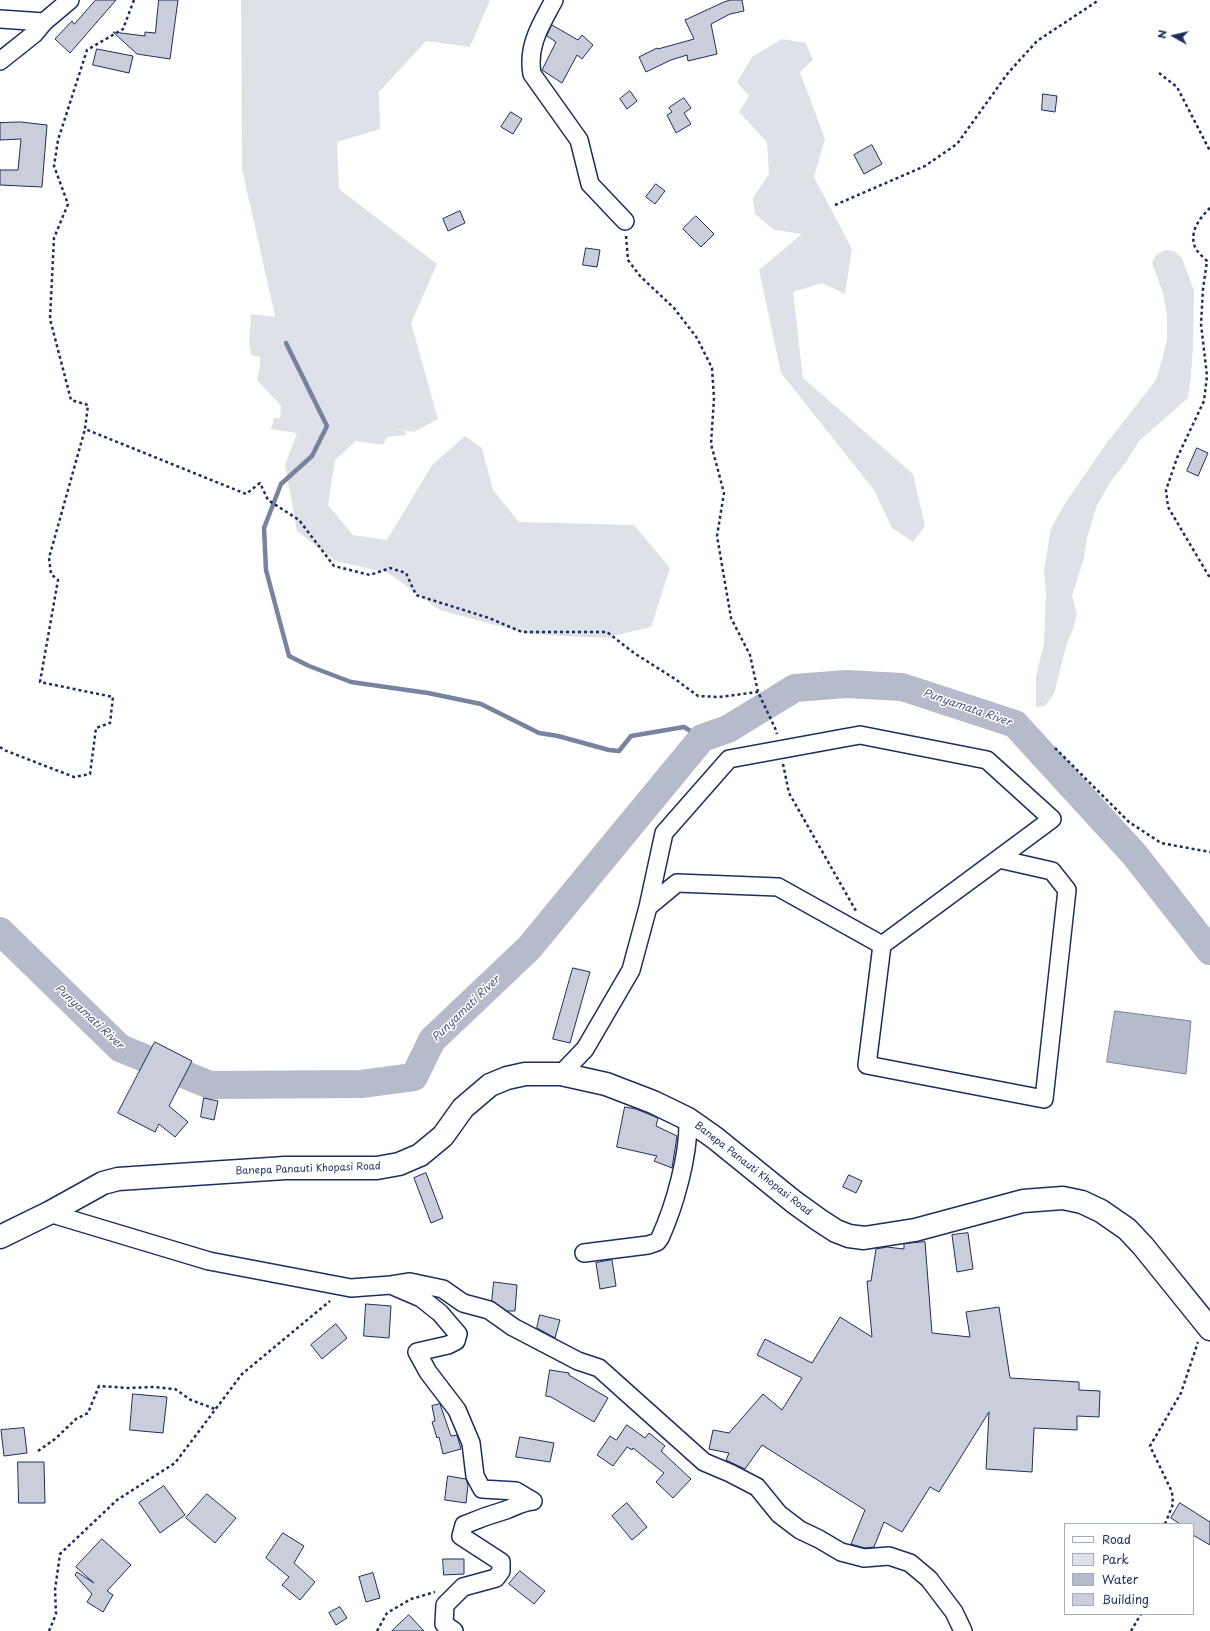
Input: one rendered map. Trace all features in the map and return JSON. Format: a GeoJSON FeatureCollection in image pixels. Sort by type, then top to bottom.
{"type":"FeatureCollection","features":[{"type":"Feature","properties":{"kind":"main road","name":"Banepa Panauti Khopasi Road"},"geometry":{"type":"LineString","coordinates":[[0,1237],[49,1213],[97,1186],[118,1179],[285,1168],[377,1168],[399,1164],[420,1155],[443,1136],[463,1108],[490,1084],[507,1078],[526,1074],[561,1074],[606,1084],[653,1102],[688,1119],[715,1138],[794,1202],[819,1220],[849,1236],[864,1238],[915,1230],[1024,1201],[1063,1198],[1082,1202],[1101,1211],[1127,1229],[1143,1246],[1206,1324]]}},
{"type":"Feature","properties":{"kind":"street"},"geometry":{"type":"LineString","coordinates":[[0,62],[34,34],[44,22],[70,0]]}},
{"type":"Feature","properties":{"kind":"street"},"geometry":{"type":"LineString","coordinates":[[554,0],[543,20],[531,48],[530,61],[532,74],[579,140],[590,184],[625,221]]}},
{"type":"Feature","properties":{"kind":"street"},"geometry":{"type":"LineString","coordinates":[[0,19],[44,22]]}},
{"type":"Feature","properties":{"kind":"street"},"geometry":{"type":"LineString","coordinates":[[561,1074],[585,1050],[631,970],[648,907],[664,833],[729,760],[860,735],[987,760],[1052,819],[882,945],[867,1066],[1044,1099],[1068,890],[1052,871],[999,859],[882,945]]}},
{"type":"Feature","properties":{"kind":"street"},"geometry":{"type":"LineString","coordinates":[[648,907],[677,883],[778,887],[882,945]]}},
{"type":"Feature","properties":{"kind":"street"},"geometry":{"type":"LineString","coordinates":[[584,1253],[648,1245],[656,1242],[660,1238],[676,1191],[685,1158],[688,1136],[688,1119]]}},
{"type":"Feature","properties":{"kind":"street"},"geometry":{"type":"LineString","coordinates":[[49,1213],[209,1261],[351,1288],[410,1282],[443,1289],[463,1303],[488,1310],[513,1327],[578,1362],[599,1368],[704,1462],[757,1487],[779,1514],[800,1530],[820,1539],[842,1552],[864,1558],[889,1556],[910,1563],[929,1579],[954,1612],[963,1631]]}},
{"type":"Feature","properties":{"kind":"street"},"geometry":{"type":"LineString","coordinates":[[391,1285],[421,1298],[440,1313],[458,1334],[456,1341],[448,1345],[417,1352],[428,1372],[457,1410],[472,1443],[475,1476],[482,1489],[516,1492],[533,1501],[522,1502],[508,1509],[485,1516],[464,1525],[461,1536],[501,1562],[500,1571],[496,1578],[463,1587],[445,1606],[444,1624],[454,1631]]}},
{"type":"Feature","properties":{"kind":"path"},"geometry":{"type":"LineString","coordinates":[[0,747],[4,750],[74,777],[90,774],[96,728],[110,723],[113,697],[40,682],[58,580],[51,574],[49,558],[85,428],[88,405],[71,400],[50,319],[54,238],[68,204],[54,166],[58,140],[87,50],[124,29],[134,0]]}},
{"type":"Feature","properties":{"kind":"path"},"geometry":{"type":"LineString","coordinates":[[835,205],[924,166],[957,144],[1008,73],[1037,41],[1099,0]]}},
{"type":"Feature","properties":{"kind":"path"},"geometry":{"type":"LineString","coordinates":[[1159,73],[1178,87],[1210,151]]}},
{"type":"Feature","properties":{"kind":"path"},"geometry":{"type":"LineString","coordinates":[[1210,208],[1198,221],[1193,235],[1195,247],[1207,261],[1203,289],[1201,324],[1207,376],[1204,401],[1177,458],[1166,490],[1168,507],[1210,578]]}},
{"type":"Feature","properties":{"kind":"path"},"geometry":{"type":"LineString","coordinates":[[625,221],[628,260],[640,276],[674,308],[697,338],[712,368],[714,398],[711,444],[724,493],[717,536],[732,618],[750,655],[758,692],[776,728],[789,793],[857,913]]}},
{"type":"Feature","properties":{"kind":"path"},"geometry":{"type":"LineString","coordinates":[[85,428],[246,494],[260,483],[268,500],[299,520],[334,566],[370,574],[390,568],[406,573],[416,596],[489,618],[522,632],[607,632],[634,653],[675,679],[698,696],[719,697],[758,692]]}},
{"type":"Feature","properties":{"kind":"path"},"geometry":{"type":"LineString","coordinates":[[1055,748],[1129,822],[1161,843],[1210,852]]}},
{"type":"Feature","properties":{"kind":"path"},"geometry":{"type":"LineString","coordinates":[[49,1631],[56,1614],[55,1590],[60,1554],[118,1500],[175,1463],[242,1374],[326,1304],[351,1288]]}},
{"type":"Feature","properties":{"kind":"path"},"geometry":{"type":"LineString","coordinates":[[1165,1523],[1173,1504],[1172,1492],[1150,1446],[1181,1392],[1198,1341],[1206,1324]]}},
{"type":"Feature","properties":{"kind":"path"},"geometry":{"type":"LineString","coordinates":[[38,1452],[55,1440],[76,1419],[88,1413],[99,1386],[175,1389],[191,1400],[215,1409]]}},
{"type":"Feature","properties":{"kind":"path"},"geometry":{"type":"LineString","coordinates":[[376,1631],[387,1613],[411,1599],[441,1590],[463,1587]]}},
{"type":"Feature","properties":{"kind":"path"},"geometry":{"type":"LineString","coordinates":[[1131,1631],[1140,1615]]}},
{"type":"Feature","properties":{"kind":"green space"},"geometry":{"type":"Polygon","coordinates":[[[241,0],[490,0],[470,47],[426,41],[379,92],[380,129],[337,142],[339,189],[437,264],[411,323],[438,419],[414,432],[383,426],[406,431],[406,435],[387,437],[383,445],[356,441],[335,460],[328,505],[353,535],[387,540],[432,465],[465,436],[482,448],[493,490],[519,522],[634,525],[670,568],[651,627],[605,638],[528,634],[440,610],[388,573],[336,561],[297,531],[285,465],[297,433],[271,429],[274,418],[280,418],[281,406],[257,380],[260,357],[251,355],[249,343],[251,314],[275,317],[277,325],[242,169],[241,0]]]}},
{"type":"Feature","properties":{"kind":"green space"},"geometry":{"type":"Polygon","coordinates":[[[782,39],[806,43],[813,60],[800,72],[825,139],[814,177],[852,249],[845,294],[822,283],[793,292],[803,378],[913,474],[925,526],[913,542],[892,528],[874,490],[781,373],[759,270],[802,234],[774,230],[755,214],[753,198],[769,174],[767,142],[739,112],[749,96],[737,82],[752,57],[782,39]]]}},
{"type":"Feature","properties":{"kind":"green space"},"geometry":{"type":"Polygon","coordinates":[[[1165,250],[1174,251],[1182,258],[1194,291],[1193,345],[1188,398],[1139,441],[1126,462],[1111,481],[1097,505],[1087,538],[1084,558],[1072,596],[1077,613],[1073,630],[1067,643],[1054,694],[1045,706],[1036,707],[1036,677],[1044,643],[1046,592],[1044,570],[1051,528],[1064,505],[1106,444],[1156,380],[1167,340],[1167,315],[1163,293],[1152,263],[1156,255],[1165,250]]]}},
{"type":"Feature","properties":{"kind":"water"},"geometry":{"type":"Polygon","coordinates":[[[1115,1011],[1191,1021],[1186,1074],[1107,1062],[1115,1011]]]}},
{"type":"Feature","properties":{"kind":"building"},"geometry":{"type":"Polygon","coordinates":[[[96,0],[116,0],[70,53],[55,39],[72,21],[74,24],[96,0]]]}},
{"type":"Feature","properties":{"kind":"building"},"geometry":{"type":"Polygon","coordinates":[[[159,0],[178,0],[170,59],[137,54],[113,32],[145,36],[145,32],[155,33],[159,0]]]}},
{"type":"Feature","properties":{"kind":"building"},"geometry":{"type":"Polygon","coordinates":[[[731,0],[742,0],[744,11],[730,14],[711,24],[717,54],[688,61],[687,55],[671,60],[646,72],[639,57],[657,48],[658,49],[694,39],[685,20],[731,0]]]}},
{"type":"Feature","properties":{"kind":"building"},"geometry":{"type":"Polygon","coordinates":[[[552,25],[578,40],[582,35],[593,45],[582,59],[577,55],[562,83],[542,70],[556,42],[547,36],[552,25]]]}},
{"type":"Feature","properties":{"kind":"building"},"geometry":{"type":"Polygon","coordinates":[[[97,49],[133,56],[129,73],[93,65],[97,49]]]}},
{"type":"Feature","properties":{"kind":"building"},"geometry":{"type":"Polygon","coordinates":[[[630,91],[637,101],[627,109],[620,99],[630,91]]]}},
{"type":"Feature","properties":{"kind":"building"},"geometry":{"type":"Polygon","coordinates":[[[1043,94],[1057,96],[1055,112],[1042,110],[1043,94]]]}},
{"type":"Feature","properties":{"kind":"building"},"geometry":{"type":"Polygon","coordinates":[[[684,98],[691,108],[684,113],[691,124],[676,133],[667,115],[672,112],[669,108],[684,98]]]}},
{"type":"Feature","properties":{"kind":"building"},"geometry":{"type":"Polygon","coordinates":[[[511,112],[522,119],[513,134],[501,127],[511,112]]]}},
{"type":"Feature","properties":{"kind":"building"},"geometry":{"type":"Polygon","coordinates":[[[21,122],[47,125],[42,187],[0,185],[0,170],[18,170],[21,139],[0,140],[0,123],[21,122]]]}},
{"type":"Feature","properties":{"kind":"building"},"geometry":{"type":"Polygon","coordinates":[[[872,145],[882,164],[864,174],[854,155],[872,145]]]}},
{"type":"Feature","properties":{"kind":"building"},"geometry":{"type":"Polygon","coordinates":[[[656,184],[665,191],[655,204],[646,197],[656,184]]]}},
{"type":"Feature","properties":{"kind":"building"},"geometry":{"type":"Polygon","coordinates":[[[460,211],[465,223],[448,231],[443,219],[460,211]]]}},
{"type":"Feature","properties":{"kind":"building"},"geometry":{"type":"Polygon","coordinates":[[[696,216],[714,234],[701,247],[683,229],[696,216]]]}},
{"type":"Feature","properties":{"kind":"building"},"geometry":{"type":"Polygon","coordinates":[[[586,248],[600,250],[597,267],[583,265],[586,248]]]}},
{"type":"Feature","properties":{"kind":"building"},"geometry":{"type":"Polygon","coordinates":[[[1197,448],[1208,453],[1198,476],[1187,471],[1197,448]]]}},
{"type":"Feature","properties":{"kind":"building"},"geometry":{"type":"Polygon","coordinates":[[[573,968],[590,972],[570,1043],[553,1039],[573,968]]]}},
{"type":"Feature","properties":{"kind":"building"},"geometry":{"type":"Polygon","coordinates":[[[155,1042],[192,1061],[169,1106],[188,1122],[175,1137],[159,1124],[155,1132],[118,1113],[155,1042]]]}},
{"type":"Feature","properties":{"kind":"building"},"geometry":{"type":"Polygon","coordinates":[[[204,1098],[218,1101],[214,1120],[201,1117],[204,1098]]]}},
{"type":"Feature","properties":{"kind":"building"},"geometry":{"type":"Polygon","coordinates":[[[625,1107],[636,1109],[658,1118],[656,1126],[677,1136],[672,1168],[654,1161],[657,1156],[617,1147],[625,1107]]]}},
{"type":"Feature","properties":{"kind":"building"},"geometry":{"type":"Polygon","coordinates":[[[426,1173],[443,1218],[431,1223],[414,1178],[426,1173]]]}},
{"type":"Feature","properties":{"kind":"building"},"geometry":{"type":"Polygon","coordinates":[[[849,1175],[862,1181],[856,1193],[843,1187],[849,1175]]]}},
{"type":"Feature","properties":{"kind":"building"},"geometry":{"type":"Polygon","coordinates":[[[968,1233],[973,1269],[957,1272],[952,1235],[968,1233]]]}},
{"type":"Feature","properties":{"kind":"building"},"geometry":{"type":"Polygon","coordinates":[[[925,1242],[932,1333],[970,1337],[966,1312],[999,1307],[1010,1378],[1079,1382],[1079,1390],[1100,1391],[1099,1417],[1077,1416],[1077,1430],[1034,1428],[1032,1472],[986,1469],[989,1412],[939,1492],[930,1487],[902,1532],[884,1522],[874,1547],[865,1548],[851,1544],[865,1510],[762,1445],[745,1469],[726,1460],[729,1453],[709,1449],[713,1430],[729,1433],[763,1394],[782,1410],[802,1378],[757,1355],[765,1339],[812,1363],[840,1317],[872,1337],[867,1281],[871,1281],[876,1249],[887,1247],[904,1249],[904,1244],[925,1242]]]}},
{"type":"Feature","properties":{"kind":"building"},"geometry":{"type":"Polygon","coordinates":[[[612,1260],[616,1286],[600,1289],[596,1263],[612,1260]]]}},
{"type":"Feature","properties":{"kind":"building"},"geometry":{"type":"Polygon","coordinates":[[[494,1282],[517,1285],[515,1311],[507,1311],[492,1301],[494,1282]]]}},
{"type":"Feature","properties":{"kind":"building"},"geometry":{"type":"Polygon","coordinates":[[[366,1304],[391,1306],[389,1338],[364,1336],[366,1304]]]}},
{"type":"Feature","properties":{"kind":"building"},"geometry":{"type":"Polygon","coordinates":[[[540,1315],[560,1320],[555,1338],[537,1328],[540,1315]]]}},
{"type":"Feature","properties":{"kind":"building"},"geometry":{"type":"Polygon","coordinates":[[[336,1324],[347,1338],[322,1359],[311,1345],[336,1324]]]}},
{"type":"Feature","properties":{"kind":"building"},"geometry":{"type":"Polygon","coordinates":[[[550,1370],[569,1373],[569,1375],[608,1398],[594,1422],[551,1397],[546,1396],[550,1370]]]}},
{"type":"Feature","properties":{"kind":"building"},"geometry":{"type":"Polygon","coordinates":[[[133,1394],[167,1397],[163,1433],[130,1430],[133,1394]]]}},
{"type":"Feature","properties":{"kind":"building"},"geometry":{"type":"Polygon","coordinates":[[[440,1404],[451,1436],[457,1435],[461,1449],[443,1454],[439,1437],[437,1438],[432,1422],[435,1421],[432,1406],[440,1404]]]}},
{"type":"Feature","properties":{"kind":"building"},"geometry":{"type":"Polygon","coordinates":[[[627,1425],[645,1438],[649,1433],[665,1446],[661,1451],[691,1479],[673,1498],[656,1482],[664,1473],[633,1448],[632,1450],[627,1447],[613,1466],[597,1455],[610,1436],[616,1440],[627,1425]]]}},
{"type":"Feature","properties":{"kind":"building"},"geometry":{"type":"Polygon","coordinates":[[[24,1428],[27,1453],[4,1456],[1,1430],[24,1428]]]}},
{"type":"Feature","properties":{"kind":"building"},"geometry":{"type":"Polygon","coordinates":[[[520,1437],[554,1443],[550,1462],[516,1457],[520,1437]]]}},
{"type":"Feature","properties":{"kind":"building"},"geometry":{"type":"Polygon","coordinates":[[[18,1462],[44,1462],[45,1503],[19,1503],[18,1462]]]}},
{"type":"Feature","properties":{"kind":"building"},"geometry":{"type":"Polygon","coordinates":[[[448,1476],[466,1479],[468,1485],[466,1503],[445,1500],[448,1476]]]}},
{"type":"Feature","properties":{"kind":"building"},"geometry":{"type":"Polygon","coordinates":[[[164,1486],[185,1515],[160,1533],[139,1503],[164,1486]]]}},
{"type":"Feature","properties":{"kind":"building"},"geometry":{"type":"Polygon","coordinates":[[[207,1494],[236,1518],[215,1543],[186,1518],[207,1494]]]}},
{"type":"Feature","properties":{"kind":"building"},"geometry":{"type":"Polygon","coordinates":[[[627,1503],[647,1527],[632,1540],[612,1516],[627,1503]]]}},
{"type":"Feature","properties":{"kind":"building"},"geometry":{"type":"Polygon","coordinates":[[[1180,1503],[1210,1522],[1210,1545],[1194,1536],[1194,1523],[1178,1523],[1171,1518],[1180,1503]]]}},
{"type":"Feature","properties":{"kind":"building"},"geometry":{"type":"Polygon","coordinates":[[[283,1533],[304,1546],[294,1563],[315,1582],[300,1600],[282,1585],[289,1577],[266,1558],[283,1533]]]}},
{"type":"Feature","properties":{"kind":"building"},"geometry":{"type":"Polygon","coordinates":[[[102,1539],[131,1565],[107,1591],[113,1595],[103,1612],[87,1602],[92,1594],[75,1575],[77,1572],[94,1583],[76,1567],[102,1539]]]}},
{"type":"Feature","properties":{"kind":"building"},"geometry":{"type":"Polygon","coordinates":[[[443,1559],[464,1559],[464,1574],[444,1575],[443,1559]]]}},
{"type":"Feature","properties":{"kind":"building"},"geometry":{"type":"Polygon","coordinates":[[[520,1571],[545,1591],[534,1604],[509,1584],[520,1571]]]}},
{"type":"Feature","properties":{"kind":"building"},"geometry":{"type":"Polygon","coordinates":[[[373,1573],[380,1598],[366,1602],[359,1577],[373,1573]]]}},
{"type":"Feature","properties":{"kind":"building"},"geometry":{"type":"Polygon","coordinates":[[[340,1607],[347,1618],[336,1625],[329,1613],[340,1607]]]}},
{"type":"Feature","properties":{"kind":"building"},"geometry":{"type":"Polygon","coordinates":[[[409,1615],[424,1631],[392,1631],[409,1615]]]}},
{"type":"Feature","properties":{"kind":"waterway"},"geometry":{"type":"LineString","coordinates":[[286,343],[327,426],[312,456],[281,484],[264,528],[266,570],[289,656],[309,666],[351,682],[428,693],[481,704],[539,733],[558,736],[609,750],[619,751],[631,736],[684,727],[702,738]]}},
{"type":"Feature","properties":{"kind":"waterway","name":"Punyamati River"},"geometry":{"type":"LineString","coordinates":[[0,931],[120,1048],[210,1085],[361,1084],[414,1077],[432,1040],[529,948],[702,738],[728,729],[795,688],[846,684],[902,687],[1015,724],[1134,854],[1210,951]]}},
{"type":"Feature","properties":{"kind":"water label","name":"Punyamata River"},"geometry":{"type":"Point","coordinates":[967,708]}}]}
